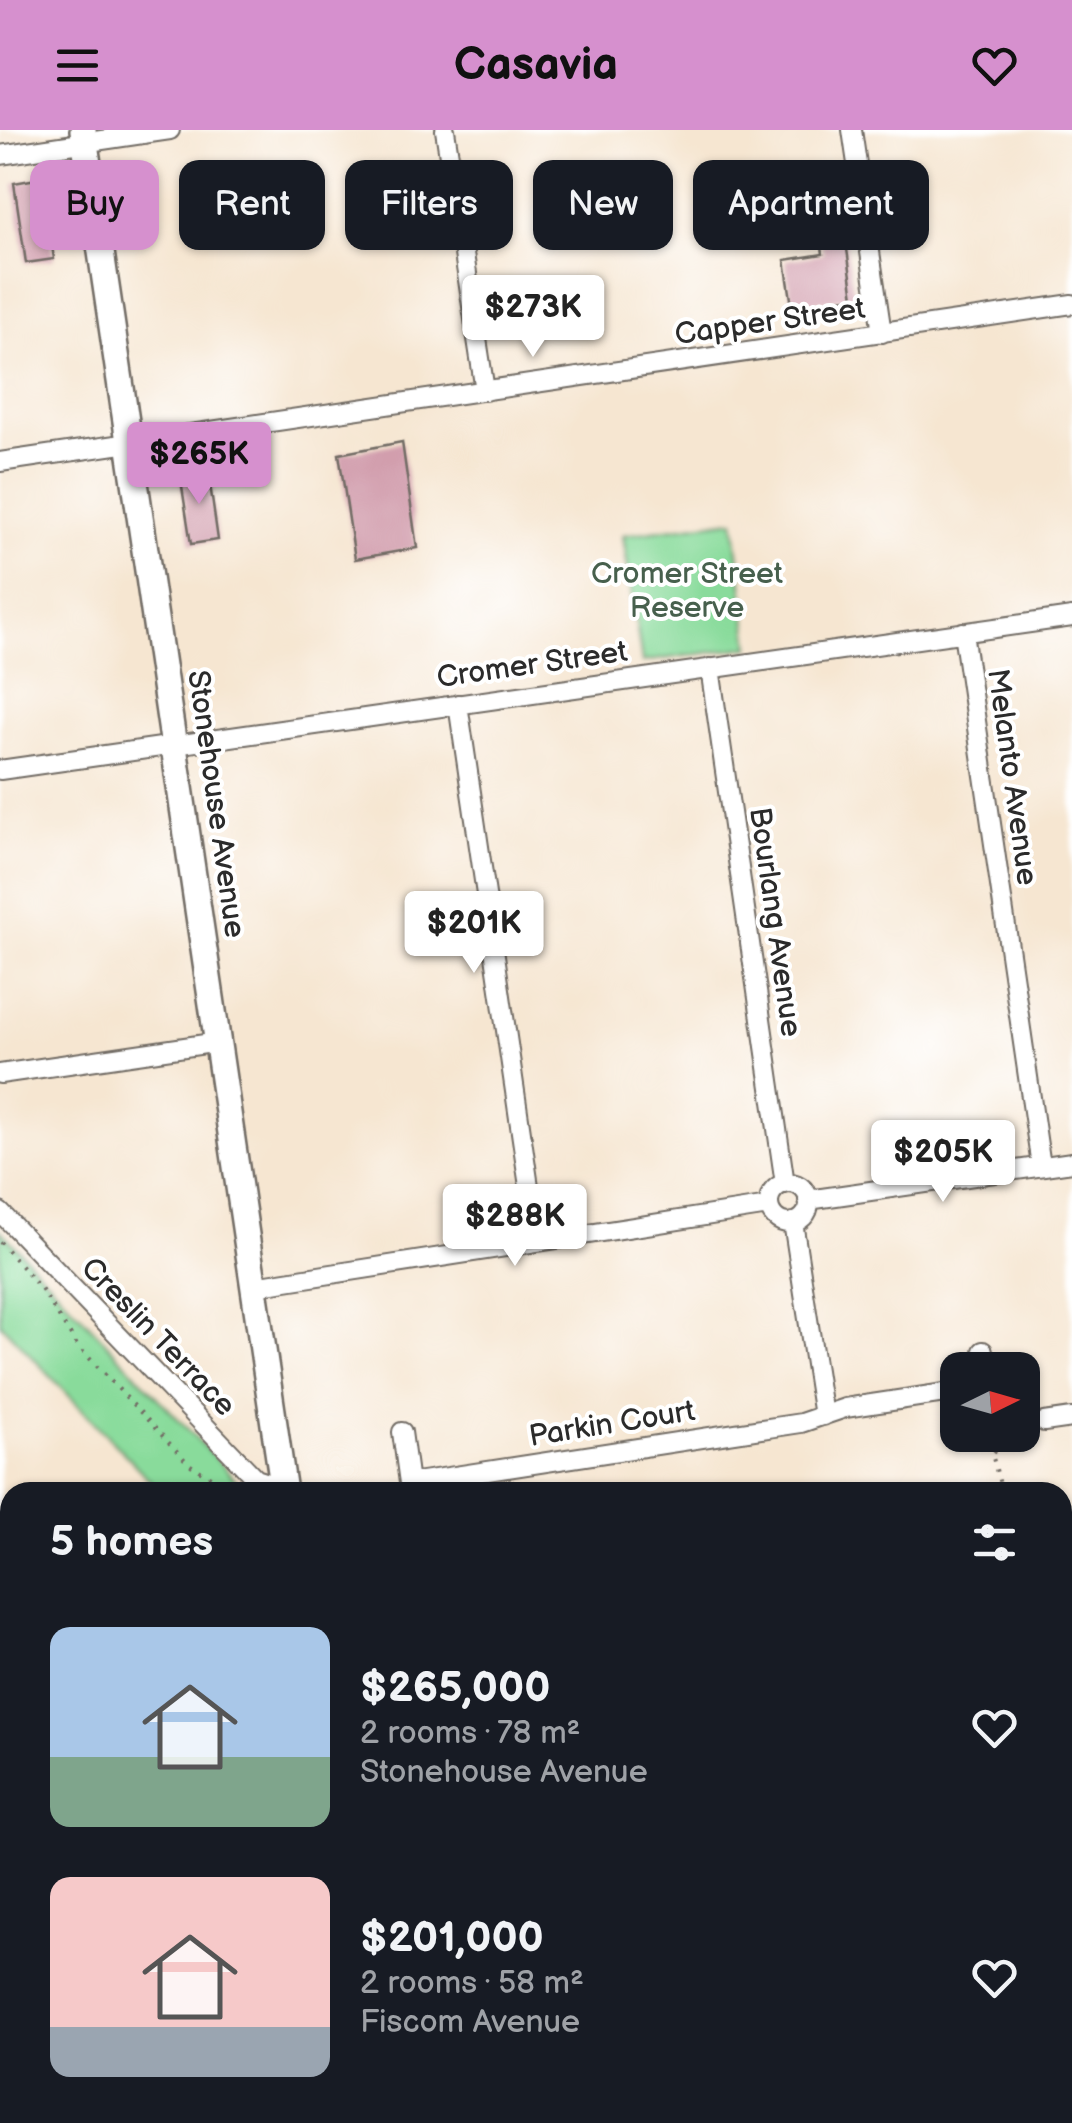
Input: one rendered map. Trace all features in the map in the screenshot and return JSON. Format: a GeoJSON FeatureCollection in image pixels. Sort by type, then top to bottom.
{"type":"FeatureCollection","features":[{"type":"Feature","properties":{"kind":"street"},"geometry":{"type":"LineString","coordinates":[[0,156],[84,136],[170,130]]}},
{"type":"Feature","properties":{"kind":"street"},"geometry":{"type":"LineString","coordinates":[[445,130],[485,391]]}},
{"type":"Feature","properties":{"kind":"street"},"geometry":{"type":"LineString","coordinates":[[852,130],[882,333]]}},
{"type":"Feature","properties":{"kind":"street","name":"Stonehouse Avenue"},"geometry":{"type":"LineString","coordinates":[[84,136],[283,1482]]}},
{"type":"Feature","properties":{"kind":"street","name":"Capper Street"},"geometry":{"type":"LineString","coordinates":[[0,462],[1072,304]]}},
{"type":"Feature","properties":{"kind":"street","name":"Cromer Street"},"geometry":{"type":"LineString","coordinates":[[0,770],[1072,617]]}},
{"type":"Feature","properties":{"kind":"street","name":"Melanto Avenue"},"geometry":{"type":"LineString","coordinates":[[962,632],[1041,1166]]}},
{"type":"Feature","properties":{"kind":"street","name":"Bourlang Avenue"},"geometry":{"type":"LineString","coordinates":[[710,668],[785,1184]]}},
{"type":"Feature","properties":{"kind":"street"},"geometry":{"type":"LineString","coordinates":[[458,704],[537,1241]]}},
{"type":"Feature","properties":{"kind":"street"},"geometry":{"type":"LineString","coordinates":[[0,1074],[218,1042]]}},
{"type":"Feature","properties":{"kind":"street"},"geometry":{"type":"LineString","coordinates":[[808,1200],[1072,1162]]}},
{"type":"Feature","properties":{"kind":"street"},"geometry":{"type":"LineString","coordinates":[[785,1184],[800,1187],[808,1200],[804,1214],[792,1222],[778,1219],[769,1206],[773,1192],[785,1184]]}},
{"type":"Feature","properties":{"kind":"street"},"geometry":{"type":"LineString","coordinates":[[254,1286],[769,1206]]}},
{"type":"Feature","properties":{"kind":"street","name":"Creslin Terrace"},"geometry":{"type":"LineString","coordinates":[[0,1212],[263,1482]]}},
{"type":"Feature","properties":{"kind":"street"},"geometry":{"type":"LineString","coordinates":[[792,1222],[823,1416]]}},
{"type":"Feature","properties":{"kind":"street","name":"Parkin Court"},"geometry":{"type":"LineString","coordinates":[[446,1482],[802,1423],[940,1394]]}},
{"type":"Feature","properties":{"kind":"street"},"geometry":{"type":"LineString","coordinates":[[1044,1422],[1072,1418]]}},
{"type":"Feature","properties":{"kind":"street","name":"Parkin Court"},"geometry":{"type":"LineString","coordinates":[[402,1432],[409,1482]]}},
{"type":"Feature","properties":{"kind":"path"},"geometry":{"type":"LineString","coordinates":[[0,1242],[41,1289],[77,1345],[189,1464],[219,1482]]}},
{"type":"Feature","properties":{"kind":"path"},"geometry":{"type":"LineString","coordinates":[[1040,1428],[1044,1422]]}},
{"type":"Feature","properties":{"kind":"path"},"geometry":{"type":"LineString","coordinates":[[992,1454],[999,1482]]}},
{"type":"Feature","properties":{"kind":"green space","name":"Cromer Street Reserve"},"geometry":{"type":"Polygon","coordinates":[[[734,520],[750,647],[642,662],[623,535],[734,520]]]}},
{"type":"Feature","properties":{"kind":"green space"},"geometry":{"type":"Polygon","coordinates":[[[0,1230],[238,1482],[151,1482],[0,1323],[0,1230]]]}},
{"type":"Feature","properties":{"kind":"building"},"geometry":{"type":"Polygon","coordinates":[[[30,180],[30,250],[53,250],[54,259],[26,263],[14,183],[30,180]]]}},
{"type":"Feature","properties":{"kind":"building"},"geometry":{"type":"Polygon","coordinates":[[[822,250],[847,250],[854,297],[792,306],[785,260],[823,254],[822,250]]]}},
{"type":"Feature","properties":{"kind":"building"},"geometry":{"type":"Polygon","coordinates":[[[402,442],[417,548],[355,559],[339,454],[402,442]]]}},
{"type":"Feature","properties":{"kind":"building"},"geometry":{"type":"Polygon","coordinates":[[[208,470],[218,540],[191,544],[180,474],[208,470]]]}}]}
